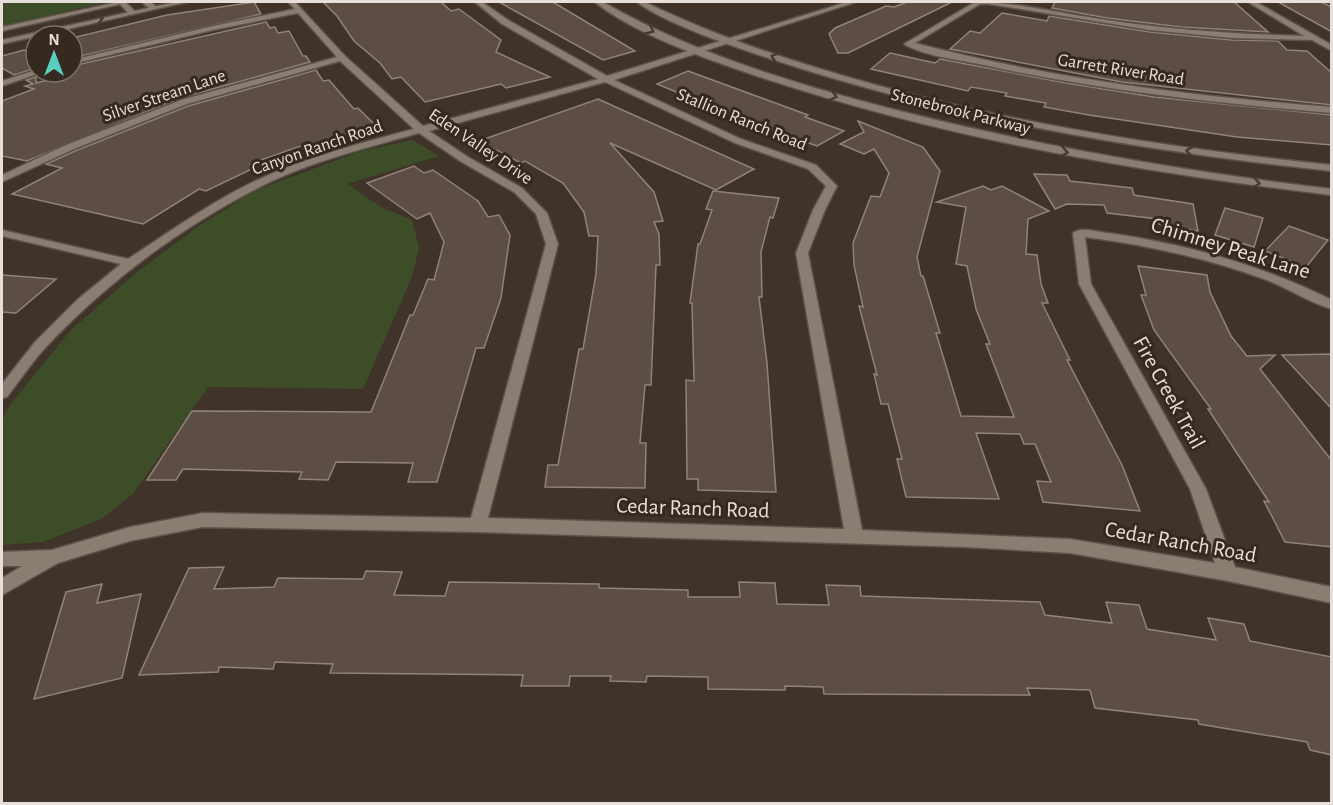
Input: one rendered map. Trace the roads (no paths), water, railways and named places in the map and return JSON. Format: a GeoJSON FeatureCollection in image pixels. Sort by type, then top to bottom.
{"type":"FeatureCollection","features":[{"type":"Feature","properties":{"kind":"street"},"geometry":{"type":"LineString","coordinates":[[2,29],[124,2],[132,12]]}},
{"type":"Feature","properties":{"kind":"street"},"geometry":{"type":"LineString","coordinates":[[146,2],[153,7]]}},
{"type":"Feature","properties":{"kind":"street"},"geometry":{"type":"LineString","coordinates":[[2,42],[183,2]]}},
{"type":"Feature","properties":{"kind":"street","name":"Stallion Ranch Road"},"geometry":{"type":"LineString","coordinates":[[478,2],[505,22],[603,79],[738,141],[812,167],[832,186],[819,210],[802,253],[854,536]]}},
{"type":"Feature","properties":{"kind":"street","name":"Stonebrook Parkway"},"geometry":{"type":"LineString","coordinates":[[599,2],[649,29],[786,84],[1007,141],[1165,170],[1332,192]]}},
{"type":"Feature","properties":{"kind":"street","name":"Stonebrook Parkway"},"geometry":{"type":"LineString","coordinates":[[641,2],[729,42],[812,69],[956,108],[1109,138],[1332,168]]}},
{"type":"Feature","properties":{"kind":"street","name":"Canyon Ranch Road"},"geometry":{"type":"LineString","coordinates":[[2,393],[40,345],[82,303],[130,263],[249,188],[307,164],[702,51],[854,2]]}},
{"type":"Feature","properties":{"kind":"street","name":"Garrett River Road"},"geometry":{"type":"LineString","coordinates":[[990,2],[979,2],[908,44],[999,65],[1103,84],[1232,101],[1332,110]]}},
{"type":"Feature","properties":{"kind":"street"},"geometry":{"type":"LineString","coordinates":[[990,2],[1149,27],[1245,36],[1313,38]]}},
{"type":"Feature","properties":{"kind":"street"},"geometry":{"type":"LineString","coordinates":[[1252,2],[1332,49]]}},
{"type":"Feature","properties":{"kind":"street"},"geometry":{"type":"LineString","coordinates":[[84,59],[295,6]]}},
{"type":"Feature","properties":{"kind":"street","name":"Eden Valley Drive"},"geometry":{"type":"LineString","coordinates":[[295,6],[342,58],[421,130],[464,159],[519,190],[541,213],[552,244],[478,525]]}},
{"type":"Feature","properties":{"kind":"street","name":"Canyon Ranch Road"},"geometry":{"type":"LineString","coordinates":[[603,79],[635,62],[743,27]]}},
{"type":"Feature","properties":{"kind":"street","name":"Silver Stream Lane"},"geometry":{"type":"LineString","coordinates":[[2,179],[70,147],[184,102],[342,58]]}},
{"type":"Feature","properties":{"kind":"street"},"geometry":{"type":"LineString","coordinates":[[2,84],[24,77]]}},
{"type":"Feature","properties":{"kind":"street"},"geometry":{"type":"LineString","coordinates":[[2,233],[130,263]]}},
{"type":"Feature","properties":{"kind":"street","name":"Chimney Peak Lane"},"geometry":{"type":"LineString","coordinates":[[1079,233],[1140,240],[1212,258],[1303,289],[1332,305]]}},
{"type":"Feature","properties":{"kind":"street","name":"Fire Creek Trail"},"geometry":{"type":"LineString","coordinates":[[1079,233],[1085,284],[1198,489],[1228,573]]}},
{"type":"Feature","properties":{"kind":"street","name":"Cedar Ranch Road"},"geometry":{"type":"LineString","coordinates":[[2,587],[53,557],[130,534],[203,520],[854,536],[1070,546],[1228,573],[1332,596]]}},
{"type":"Feature","properties":{"kind":"street","name":"Cedar Ranch Road"},"geometry":{"type":"LineString","coordinates":[[2,559],[53,557]]}}]}
